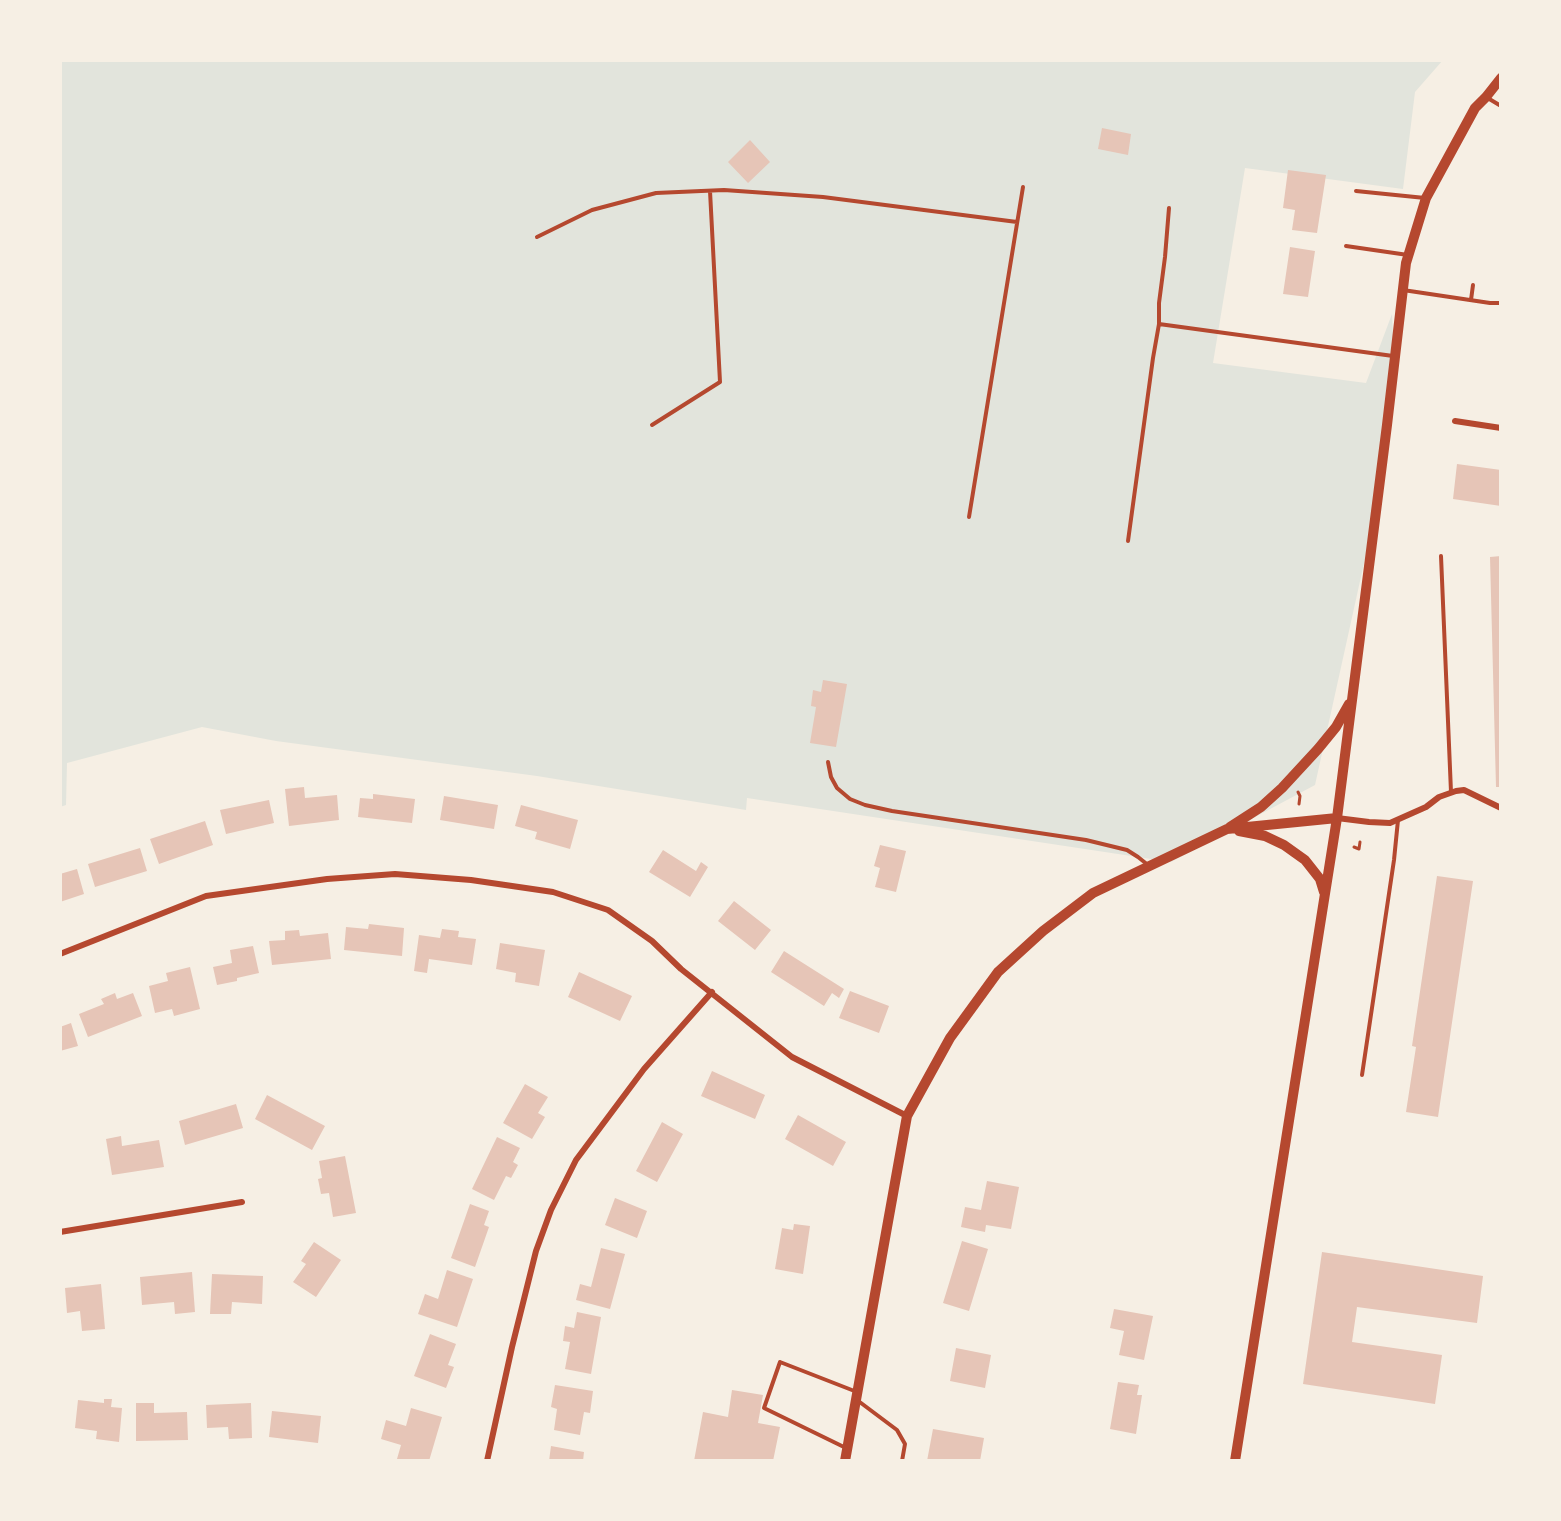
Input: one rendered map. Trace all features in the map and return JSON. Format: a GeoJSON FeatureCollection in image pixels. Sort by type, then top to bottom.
{"type":"FeatureCollection","features":[{"type":"Feature","properties":{"kind":"street"},"geometry":{"type":"LineString","coordinates":[[1235,1461],[1337,818],[1408,255],[1426,198],[1475,108],[1501,78]]}},
{"type":"Feature","properties":{"kind":"street"},"geometry":{"type":"LineString","coordinates":[[1455,421],[1501,428]]}},
{"type":"Feature","properties":{"kind":"street"},"geometry":{"type":"LineString","coordinates":[[845,1461],[907,1116],[950,1038],[998,972],[1043,931],[1093,893],[1227,829],[1261,807],[1318,749],[1336,727],[1352,699]]}},
{"type":"Feature","properties":{"kind":"street"},"geometry":{"type":"LineString","coordinates":[[1227,829],[1337,818],[1390,823],[1426,807],[1439,797],[1464,790],[1501,808]]}},
{"type":"Feature","properties":{"kind":"street"},"geometry":{"type":"LineString","coordinates":[[1227,829],[1265,836],[1284,845],[1305,860],[1320,879],[1324,894]]}},
{"type":"Feature","properties":{"kind":"street"},"geometry":{"type":"LineString","coordinates":[[60,954],[206,896],[327,879],[395,874],[471,880],[553,892],[608,910],[652,941],[681,969],[792,1057],[907,1116]]}},
{"type":"Feature","properties":{"kind":"street"},"geometry":{"type":"LineString","coordinates":[[487,1461],[536,1251],[551,1210],[582,1151],[644,1069],[712,992]]}},
{"type":"Feature","properties":{"kind":"street"},"geometry":{"type":"LineString","coordinates":[[60,1232],[242,1202]]}},
{"type":"Feature","properties":{"kind":"lane"},"geometry":{"type":"LineString","coordinates":[[1486,97],[1501,106]]}},
{"type":"Feature","properties":{"kind":"lane"},"geometry":{"type":"LineString","coordinates":[[969,517],[1023,187]]}},
{"type":"Feature","properties":{"kind":"lane"},"geometry":{"type":"LineString","coordinates":[[537,237],[592,210],[656,193],[724,190],[823,197],[1017,222]]}},
{"type":"Feature","properties":{"kind":"lane"},"geometry":{"type":"LineString","coordinates":[[652,425],[720,382],[710,191]]}},
{"type":"Feature","properties":{"kind":"lane"},"geometry":{"type":"LineString","coordinates":[[1356,191],[1426,198]]}},
{"type":"Feature","properties":{"kind":"lane"},"geometry":{"type":"LineString","coordinates":[[1128,541],[1159,324],[1159,303],[1169,208]]}},
{"type":"Feature","properties":{"kind":"lane"},"geometry":{"type":"LineString","coordinates":[[1346,246],[1408,255]]}},
{"type":"Feature","properties":{"kind":"lane"},"geometry":{"type":"LineString","coordinates":[[1471,300],[1473,285]]}},
{"type":"Feature","properties":{"kind":"lane"},"geometry":{"type":"LineString","coordinates":[[1402,290],[1501,303]]}},
{"type":"Feature","properties":{"kind":"lane"},"geometry":{"type":"LineString","coordinates":[[1159,324],[1394,356]]}},
{"type":"Feature","properties":{"kind":"lane"},"geometry":{"type":"LineString","coordinates":[[1441,556],[1452,793]]}},
{"type":"Feature","properties":{"kind":"lane"},"geometry":{"type":"LineString","coordinates":[[828,762],[831,777],[837,788],[850,799],[865,806],[1086,840],[1127,850],[1149,866]]}},
{"type":"Feature","properties":{"kind":"lane"},"geometry":{"type":"LineString","coordinates":[[1362,1075],[1398,819]]}},
{"type":"Feature","properties":{"kind":"lane"},"geometry":{"type":"LineString","coordinates":[[847,1449],[764,1408],[780,1362],[856,1396],[897,1430],[905,1444],[902,1461]]}},
{"type":"Feature","properties":{"kind":"path"},"geometry":{"type":"LineString","coordinates":[[1296,785],[1300,796],[1299,804]]}},
{"type":"Feature","properties":{"kind":"path"},"geometry":{"type":"LineString","coordinates":[[1354,847],[1359,849],[1360,842]]}},
{"type":"Feature","properties":{"kind":"shaded area"},"geometry":{"type":"Polygon","coordinates":[[[60,60],[1443,60],[1415,92],[1403,189],[1245,168],[1213,363],[1366,383],[1392,314],[1394,356],[1366,554],[1315,785],[1171,862],[747,798],[746,810],[537,776],[276,741],[202,727],[67,763],[66,805],[60,807],[60,60]]]}},
{"type":"Feature","properties":{"kind":"building"},"geometry":{"type":"Polygon","coordinates":[[[1102,128],[1131,134],[1128,155],[1098,149],[1102,128]]]}},
{"type":"Feature","properties":{"kind":"building"},"geometry":{"type":"Polygon","coordinates":[[[750,140],[770,162],[748,183],[728,162],[750,140]]]}},
{"type":"Feature","properties":{"kind":"building"},"geometry":{"type":"Polygon","coordinates":[[[1288,170],[1326,175],[1317,233],[1292,230],[1295,210],[1283,208],[1288,170]]]}},
{"type":"Feature","properties":{"kind":"building"},"geometry":{"type":"Polygon","coordinates":[[[1290,247],[1315,251],[1308,297],[1283,294],[1290,247]]]}},
{"type":"Feature","properties":{"kind":"building"},"geometry":{"type":"Polygon","coordinates":[[[1457,464],[1501,470],[1501,506],[1453,499],[1457,464]]]}},
{"type":"Feature","properties":{"kind":"building"},"geometry":{"type":"Polygon","coordinates":[[[1501,556],[1501,787],[1496,787],[1490,557],[1501,556]]]}},
{"type":"Feature","properties":{"kind":"building"},"geometry":{"type":"Polygon","coordinates":[[[823,680],[847,684],[836,747],[810,743],[816,707],[811,706],[813,690],[821,692],[823,680]]]}},
{"type":"Feature","properties":{"kind":"building"},"geometry":{"type":"Polygon","coordinates":[[[304,787],[305,798],[337,795],[339,820],[289,826],[285,789],[304,787]]]}},
{"type":"Feature","properties":{"kind":"building"},"geometry":{"type":"Polygon","coordinates":[[[373,794],[415,799],[412,823],[358,817],[360,798],[373,799],[373,794]]]}},
{"type":"Feature","properties":{"kind":"building"},"geometry":{"type":"Polygon","coordinates":[[[444,796],[498,805],[494,829],[440,820],[444,796]]]}},
{"type":"Feature","properties":{"kind":"building"},"geometry":{"type":"Polygon","coordinates":[[[269,800],[274,823],[226,834],[220,810],[269,800]]]}},
{"type":"Feature","properties":{"kind":"building"},"geometry":{"type":"Polygon","coordinates":[[[521,805],[578,820],[570,849],[535,839],[537,832],[515,826],[521,805]]]}},
{"type":"Feature","properties":{"kind":"building"},"geometry":{"type":"Polygon","coordinates":[[[205,821],[213,845],[159,864],[150,839],[205,821]]]}},
{"type":"Feature","properties":{"kind":"building"},"geometry":{"type":"Polygon","coordinates":[[[880,845],[906,851],[896,892],[875,887],[880,868],[874,866],[880,845]]]}},
{"type":"Feature","properties":{"kind":"building"},"geometry":{"type":"Polygon","coordinates":[[[140,848],[147,871],[95,887],[88,864],[140,848]]]}},
{"type":"Feature","properties":{"kind":"building"},"geometry":{"type":"Polygon","coordinates":[[[663,850],[696,871],[701,862],[708,867],[690,897],[649,872],[663,850]]]}},
{"type":"Feature","properties":{"kind":"building"},"geometry":{"type":"Polygon","coordinates":[[[77,869],[84,894],[60,902],[60,874],[77,869]]]}},
{"type":"Feature","properties":{"kind":"building"},"geometry":{"type":"Polygon","coordinates":[[[1437,876],[1473,881],[1438,1117],[1406,1112],[1416,1047],[1412,1046],[1437,876]]]}},
{"type":"Feature","properties":{"kind":"building"},"geometry":{"type":"Polygon","coordinates":[[[734,901],[771,930],[755,950],[718,921],[734,901]]]}},
{"type":"Feature","properties":{"kind":"building"},"geometry":{"type":"Polygon","coordinates":[[[369,924],[404,928],[402,956],[344,950],[346,927],[368,929],[369,924]]]}},
{"type":"Feature","properties":{"kind":"building"},"geometry":{"type":"Polygon","coordinates":[[[442,929],[459,931],[458,937],[476,939],[472,965],[429,959],[427,973],[414,971],[419,935],[440,938],[442,929]]]}},
{"type":"Feature","properties":{"kind":"building"},"geometry":{"type":"Polygon","coordinates":[[[299,930],[300,936],[328,933],[331,959],[272,965],[269,941],[285,940],[285,931],[299,930]]]}},
{"type":"Feature","properties":{"kind":"building"},"geometry":{"type":"Polygon","coordinates":[[[500,943],[545,950],[539,986],[515,982],[516,973],[496,969],[500,943]]]}},
{"type":"Feature","properties":{"kind":"building"},"geometry":{"type":"Polygon","coordinates":[[[253,946],[259,973],[217,985],[213,967],[232,963],[230,950],[253,946]]]}},
{"type":"Feature","properties":{"kind":"building"},"geometry":{"type":"Polygon","coordinates":[[[784,951],[844,989],[839,998],[832,993],[824,1006],[771,972],[784,951]]]}},
{"type":"Feature","properties":{"kind":"building"},"geometry":{"type":"Polygon","coordinates":[[[190,967],[200,1009],[174,1016],[172,1009],[155,1013],[149,986],[168,981],[166,973],[190,967]]]}},
{"type":"Feature","properties":{"kind":"building"},"geometry":{"type":"Polygon","coordinates":[[[579,972],[632,996],[620,1021],[568,997],[579,972]]]}},
{"type":"Feature","properties":{"kind":"building"},"geometry":{"type":"Polygon","coordinates":[[[850,991],[889,1006],[879,1033],[839,1018],[850,991]]]}},
{"type":"Feature","properties":{"kind":"building"},"geometry":{"type":"Polygon","coordinates":[[[115,993],[117,999],[133,993],[142,1016],[88,1037],[79,1014],[104,1004],[101,999],[115,993]]]}},
{"type":"Feature","properties":{"kind":"building"},"geometry":{"type":"Polygon","coordinates":[[[71,1023],[78,1046],[60,1051],[60,1027],[71,1023]]]}},
{"type":"Feature","properties":{"kind":"building"},"geometry":{"type":"Polygon","coordinates":[[[712,1071],[765,1095],[755,1119],[701,1096],[712,1071]]]}},
{"type":"Feature","properties":{"kind":"building"},"geometry":{"type":"Polygon","coordinates":[[[525,1084],[548,1097],[538,1113],[545,1117],[532,1139],[503,1123],[525,1084]]]}},
{"type":"Feature","properties":{"kind":"building"},"geometry":{"type":"Polygon","coordinates":[[[267,1095],[325,1126],[312,1150],[255,1119],[267,1095]]]}},
{"type":"Feature","properties":{"kind":"building"},"geometry":{"type":"Polygon","coordinates":[[[236,1104],[243,1128],[185,1145],[179,1121],[236,1104]]]}},
{"type":"Feature","properties":{"kind":"building"},"geometry":{"type":"Polygon","coordinates":[[[798,1115],[846,1142],[833,1166],[785,1139],[798,1115]]]}},
{"type":"Feature","properties":{"kind":"building"},"geometry":{"type":"Polygon","coordinates":[[[662,1122],[683,1134],[657,1182],[636,1171],[662,1122]]]}},
{"type":"Feature","properties":{"kind":"building"},"geometry":{"type":"Polygon","coordinates":[[[121,1136],[122,1146],[159,1140],[164,1167],[112,1175],[106,1139],[121,1136]]]}},
{"type":"Feature","properties":{"kind":"building"},"geometry":{"type":"Polygon","coordinates":[[[497,1137],[520,1148],[513,1162],[518,1165],[511,1178],[506,1176],[494,1200],[472,1189],[497,1137]]]}},
{"type":"Feature","properties":{"kind":"building"},"geometry":{"type":"Polygon","coordinates":[[[345,1156],[356,1213],[333,1217],[329,1193],[321,1194],[318,1179],[322,1178],[319,1161],[345,1156]]]}},
{"type":"Feature","properties":{"kind":"building"},"geometry":{"type":"Polygon","coordinates":[[[987,1181],[1019,1187],[1011,1229],[986,1225],[985,1232],[961,1227],[965,1207],[981,1210],[987,1181]]]}},
{"type":"Feature","properties":{"kind":"building"},"geometry":{"type":"Polygon","coordinates":[[[615,1198],[647,1211],[637,1238],[605,1225],[615,1198]]]}},
{"type":"Feature","properties":{"kind":"building"},"geometry":{"type":"Polygon","coordinates":[[[470,1204],[489,1211],[484,1225],[489,1227],[475,1267],[451,1258],[470,1204]]]}},
{"type":"Feature","properties":{"kind":"building"},"geometry":{"type":"Polygon","coordinates":[[[794,1224],[810,1226],[803,1274],[775,1269],[782,1228],[793,1230],[794,1224]]]}},
{"type":"Feature","properties":{"kind":"building"},"geometry":{"type":"Polygon","coordinates":[[[962,1241],[988,1249],[969,1311],[943,1303],[962,1241]]]}},
{"type":"Feature","properties":{"kind":"building"},"geometry":{"type":"Polygon","coordinates":[[[314,1242],[341,1260],[316,1297],[293,1282],[306,1264],[301,1261],[314,1242]]]}},
{"type":"Feature","properties":{"kind":"building"},"geometry":{"type":"Polygon","coordinates":[[[601,1248],[625,1254],[610,1309],[576,1300],[580,1284],[591,1287],[601,1248]]]}},
{"type":"Feature","properties":{"kind":"building"},"geometry":{"type":"Polygon","coordinates":[[[1322,1252],[1483,1276],[1477,1323],[1357,1307],[1352,1342],[1442,1355],[1435,1404],[1303,1384],[1322,1252]]]}},
{"type":"Feature","properties":{"kind":"building"},"geometry":{"type":"Polygon","coordinates":[[[447,1270],[473,1279],[457,1327],[418,1314],[425,1294],[438,1299],[447,1270]]]}},
{"type":"Feature","properties":{"kind":"building"},"geometry":{"type":"Polygon","coordinates":[[[192,1272],[195,1312],[175,1314],[174,1302],[142,1305],[140,1277],[192,1272]]]}},
{"type":"Feature","properties":{"kind":"building"},"geometry":{"type":"Polygon","coordinates":[[[212,1274],[263,1276],[262,1304],[232,1302],[231,1314],[210,1314],[212,1274]]]}},
{"type":"Feature","properties":{"kind":"building"},"geometry":{"type":"Polygon","coordinates":[[[101,1284],[105,1329],[82,1331],[80,1311],[67,1313],[65,1288],[101,1284]]]}},
{"type":"Feature","properties":{"kind":"building"},"geometry":{"type":"Polygon","coordinates":[[[1114,1309],[1153,1316],[1144,1360],[1119,1355],[1124,1331],[1110,1328],[1114,1309]]]}},
{"type":"Feature","properties":{"kind":"building"},"geometry":{"type":"Polygon","coordinates":[[[577,1312],[601,1317],[591,1374],[565,1369],[570,1342],[563,1341],[565,1326],[574,1328],[577,1312]]]}},
{"type":"Feature","properties":{"kind":"building"},"geometry":{"type":"Polygon","coordinates":[[[430,1334],[456,1344],[448,1365],[454,1367],[446,1388],[414,1376],[430,1334]]]}},
{"type":"Feature","properties":{"kind":"building"},"geometry":{"type":"Polygon","coordinates":[[[956,1348],[991,1355],[985,1388],[950,1381],[956,1348]]]}},
{"type":"Feature","properties":{"kind":"building"},"geometry":{"type":"Polygon","coordinates":[[[1118,1382],[1139,1385],[1137,1395],[1142,1395],[1136,1434],[1110,1429],[1118,1382]]]}},
{"type":"Feature","properties":{"kind":"building"},"geometry":{"type":"Polygon","coordinates":[[[555,1385],[593,1391],[590,1413],[584,1412],[580,1435],[554,1430],[557,1409],[551,1407],[555,1385]]]}},
{"type":"Feature","properties":{"kind":"building"},"geometry":{"type":"Polygon","coordinates":[[[732,1390],[763,1395],[758,1423],[780,1427],[773,1461],[694,1461],[703,1412],[728,1417],[732,1390]]]}},
{"type":"Feature","properties":{"kind":"building"},"geometry":{"type":"Polygon","coordinates":[[[104,1399],[112,1399],[111,1407],[122,1408],[119,1442],[96,1439],[97,1431],[75,1428],[78,1400],[104,1403],[104,1399]]]}},
{"type":"Feature","properties":{"kind":"building"},"geometry":{"type":"Polygon","coordinates":[[[136,1403],[154,1403],[154,1413],[187,1412],[188,1440],[136,1441],[136,1403]]]}},
{"type":"Feature","properties":{"kind":"building"},"geometry":{"type":"Polygon","coordinates":[[[251,1403],[252,1438],[229,1439],[228,1427],[207,1428],[206,1405],[251,1403]]]}},
{"type":"Feature","properties":{"kind":"building"},"geometry":{"type":"Polygon","coordinates":[[[411,1408],[442,1417],[429,1461],[397,1459],[401,1445],[381,1439],[386,1420],[406,1426],[411,1408]]]}},
{"type":"Feature","properties":{"kind":"building"},"geometry":{"type":"Polygon","coordinates":[[[272,1411],[321,1416],[318,1443],[269,1437],[272,1411]]]}},
{"type":"Feature","properties":{"kind":"building"},"geometry":{"type":"Polygon","coordinates":[[[933,1429],[984,1438],[980,1461],[927,1461],[933,1429]]]}},
{"type":"Feature","properties":{"kind":"building"},"geometry":{"type":"Polygon","coordinates":[[[551,1446],[584,1452],[583,1461],[549,1461],[551,1446]]]}}]}
